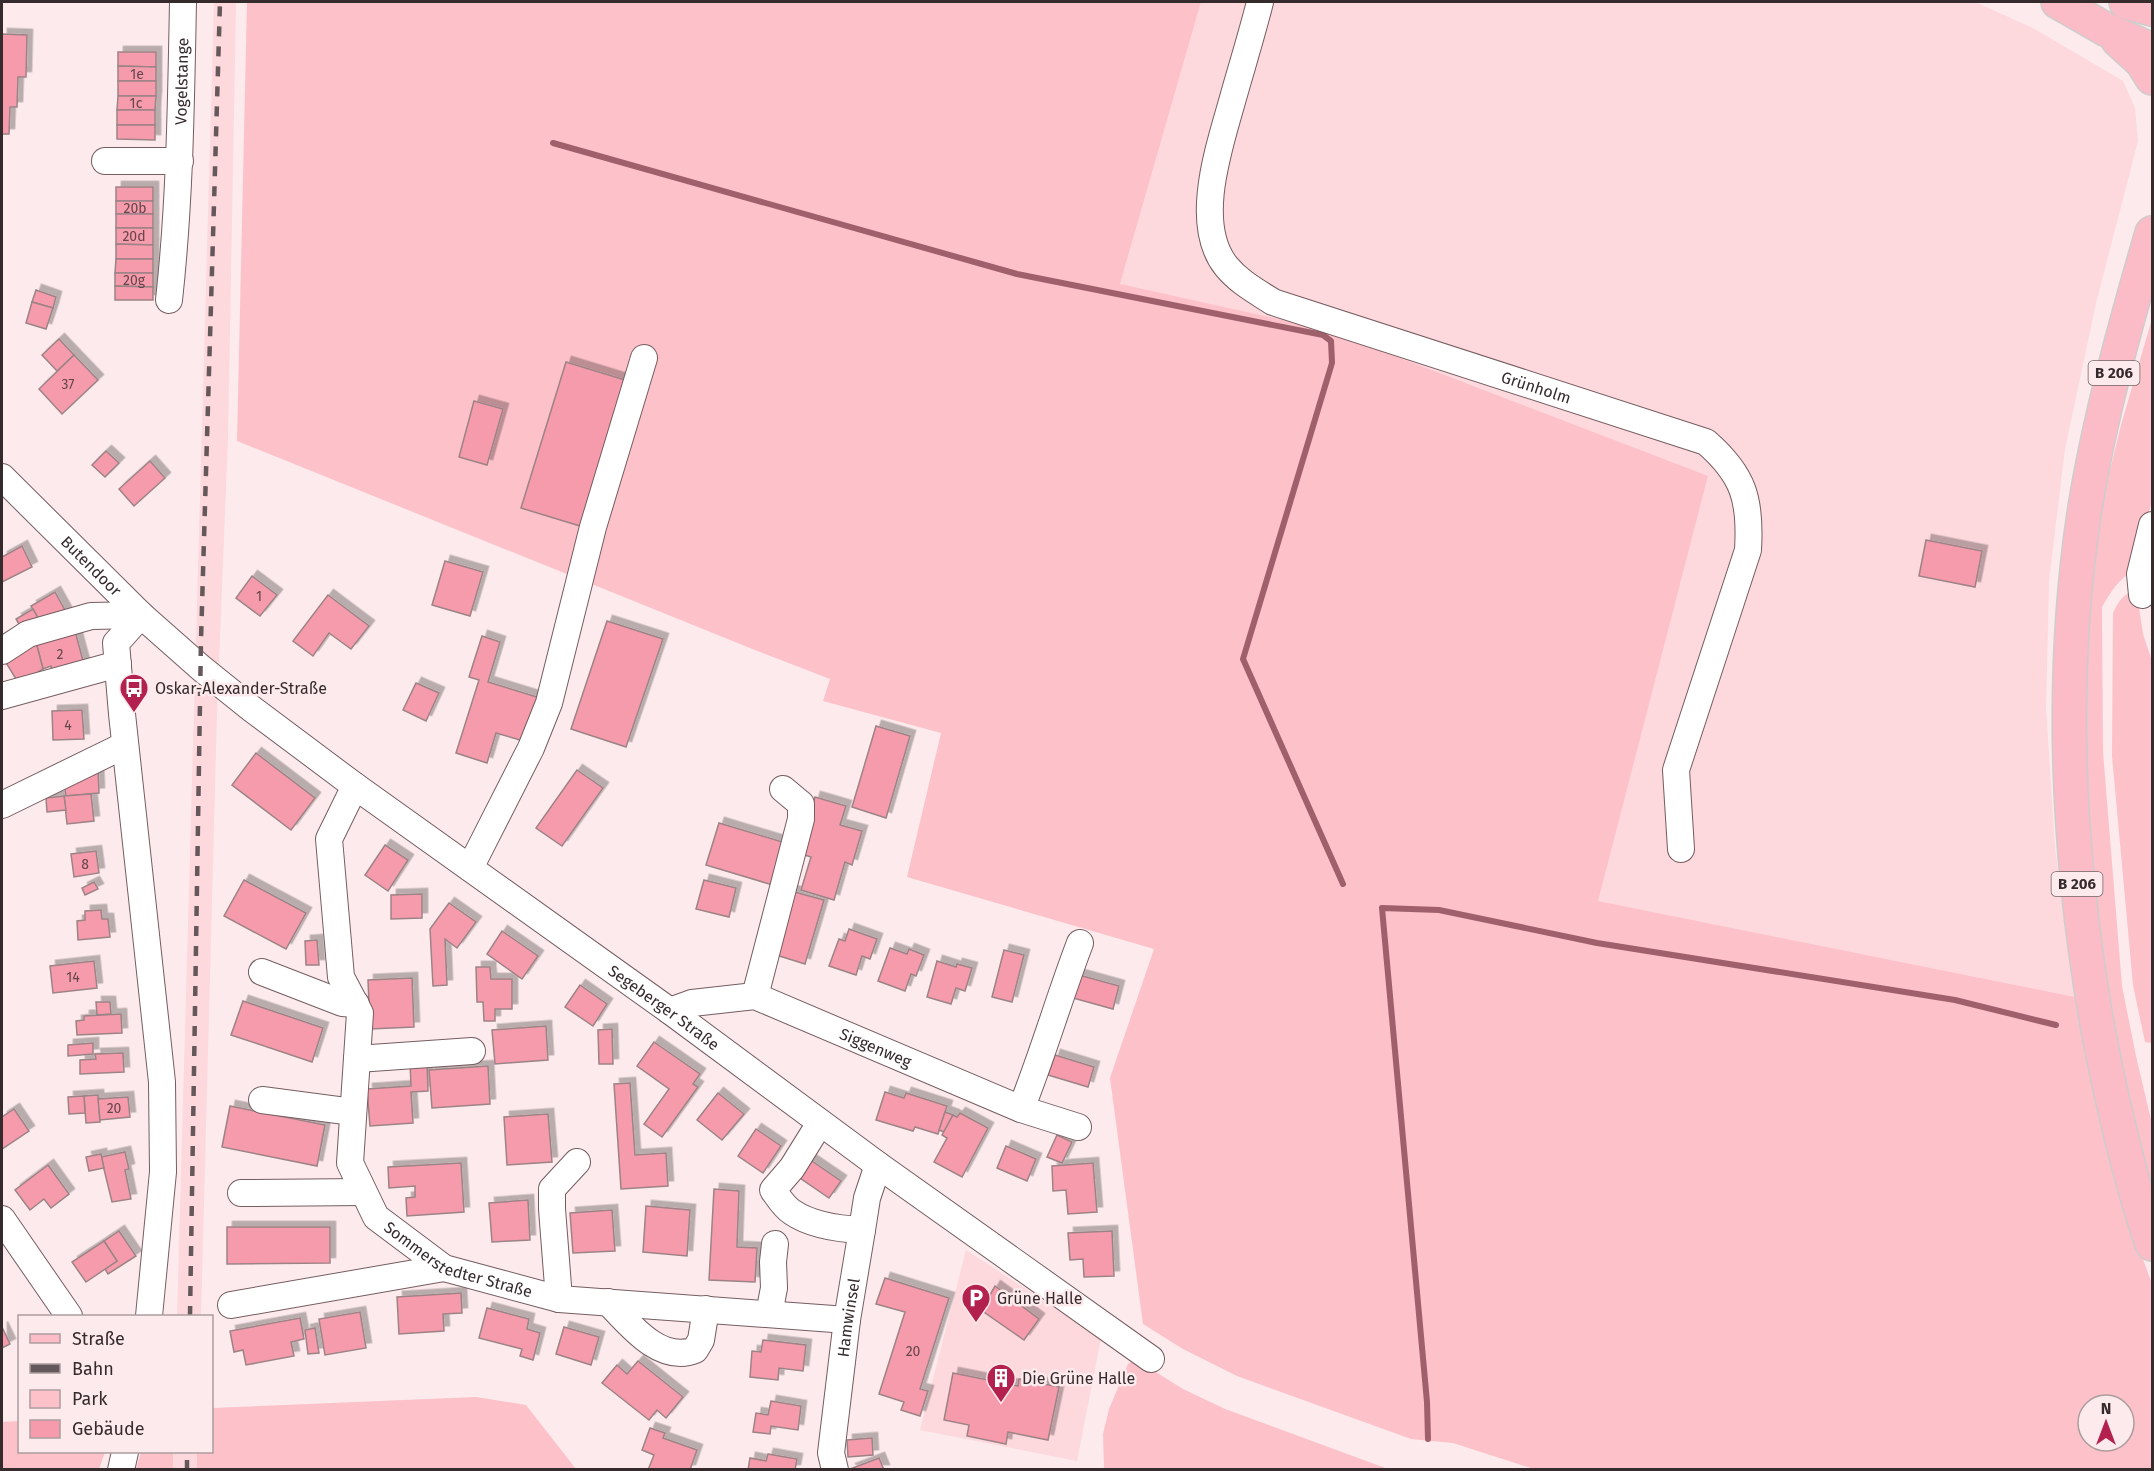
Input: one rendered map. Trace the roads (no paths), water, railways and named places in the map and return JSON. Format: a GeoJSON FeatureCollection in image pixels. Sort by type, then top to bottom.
{"type":"FeatureCollection","features":[{"type":"Feature","properties":{"kind":"main road"},"geometry":{"type":"LineString","coordinates":[[2058,2],[2105,29],[2152,50]]}},
{"type":"Feature","properties":{"kind":"main road"},"geometry":{"type":"LineString","coordinates":[[2105,29],[2142,62],[2152,78]]}},
{"type":"Feature","properties":{"kind":"main road","name":"B 206"},"geometry":{"type":"LineString","coordinates":[[2152,233],[2128,314],[2101,425],[2084,516],[2073,620],[2070,716],[2073,838],[2082,932],[2107,1077],[2137,1200],[2152,1244]]}},
{"type":"Feature","properties":{"kind":"street","name":"Vogelstange"},"geometry":{"type":"LineString","coordinates":[[169,300],[175,249],[180,161],[183,2]]}},
{"type":"Feature","properties":{"kind":"street","name":"Grünholm"},"geometry":{"type":"LineString","coordinates":[[1260,2],[1214,166],[1210,198],[1211,227],[1217,247],[1225,264],[1242,283],[1273,302],[1706,442],[1723,457],[1734,472],[1742,489],[1750,521],[1748,550],[1676,770],[1681,849]]}},
{"type":"Feature","properties":{"kind":"street"},"geometry":{"type":"LineString","coordinates":[[105,161],[180,161]]}},
{"type":"Feature","properties":{"kind":"street"},"geometry":{"type":"LineString","coordinates":[[471,868],[531,748],[549,703],[594,527],[644,358]]}},
{"type":"Feature","properties":{"kind":"street","name":"Butendoor"},"geometry":{"type":"LineString","coordinates":[[2,477],[141,615],[183,651]]}},
{"type":"Feature","properties":{"kind":"street"},"geometry":{"type":"LineString","coordinates":[[2142,595],[2140,574],[2152,525]]}},
{"type":"Feature","properties":{"kind":"street"},"geometry":{"type":"LineString","coordinates":[[2,651],[28,634],[91,615],[141,615]]}},
{"type":"Feature","properties":{"kind":"street"},"geometry":{"type":"LineString","coordinates":[[141,615],[116,643],[162,1082],[163,1172],[149,1315]]}},
{"type":"Feature","properties":{"kind":"street","name":"Segeberger Straße"},"geometry":{"type":"LineString","coordinates":[[183,651],[252,709],[355,786],[670,1011],[878,1165],[1151,1359]]}},
{"type":"Feature","properties":{"kind":"street"},"geometry":{"type":"LineString","coordinates":[[2,696],[118,664]]}},
{"type":"Feature","properties":{"kind":"street"},"geometry":{"type":"LineString","coordinates":[[2,805],[125,745]]}},
{"type":"Feature","properties":{"kind":"street","name":"Sommerstedter Straße"},"geometry":{"type":"LineString","coordinates":[[355,786],[329,839],[341,977],[360,1013],[350,1164],[376,1217],[444,1268],[559,1299],[848,1320]]}},
{"type":"Feature","properties":{"kind":"street"},"geometry":{"type":"LineString","coordinates":[[755,996],[801,819],[801,804],[783,789]]}},
{"type":"Feature","properties":{"kind":"street"},"geometry":{"type":"LineString","coordinates":[[1021,1109],[1044,1051],[1060,996],[1080,943]]}},
{"type":"Feature","properties":{"kind":"street"},"geometry":{"type":"LineString","coordinates":[[262,972],[342,1003],[356,1004]]}},
{"type":"Feature","properties":{"kind":"street","name":"Siggenweg"},"geometry":{"type":"LineString","coordinates":[[670,1011],[692,1003],[755,996],[1021,1109],[1078,1127]]}},
{"type":"Feature","properties":{"kind":"street"},"geometry":{"type":"LineString","coordinates":[[357,1059],[472,1051]]}},
{"type":"Feature","properties":{"kind":"street"},"geometry":{"type":"LineString","coordinates":[[262,1100],[353,1112]]}},
{"type":"Feature","properties":{"kind":"street"},"geometry":{"type":"LineString","coordinates":[[820,1123],[792,1168],[773,1190],[790,1211],[807,1220],[828,1226],[862,1230]]}},
{"type":"Feature","properties":{"kind":"street"},"geometry":{"type":"LineString","coordinates":[[559,1299],[552,1189],[577,1162]]}},
{"type":"Feature","properties":{"kind":"street","name":"Hamwinsel"},"geometry":{"type":"LineString","coordinates":[[834,1470],[831,1453],[848,1320],[867,1198],[878,1165]]}},
{"type":"Feature","properties":{"kind":"street"},"geometry":{"type":"LineString","coordinates":[[240,1193],[363,1192]]}},
{"type":"Feature","properties":{"kind":"street"},"geometry":{"type":"LineString","coordinates":[[2,1219],[68,1315]]}},
{"type":"Feature","properties":{"kind":"street"},"geometry":{"type":"LineString","coordinates":[[769,1314],[774,1288],[775,1244]]}},
{"type":"Feature","properties":{"kind":"street"},"geometry":{"type":"LineString","coordinates":[[231,1305],[444,1268]]}},
{"type":"Feature","properties":{"kind":"street"},"geometry":{"type":"LineString","coordinates":[[608,1302],[637,1333],[654,1345],[679,1353],[695,1350],[701,1340],[706,1309]]}},
{"type":"Feature","properties":{"kind":"street"},"geometry":{"type":"LineString","coordinates":[[121,1470],[125,1453]]}},
{"type":"Feature","properties":{"kind":"waterway"},"geometry":{"type":"LineString","coordinates":[[553,143],[1017,274],[1323,335],[1331,341],[1332,363],[1243,659],[1343,884]]}},
{"type":"Feature","properties":{"kind":"waterway"},"geometry":{"type":"LineString","coordinates":[[1428,1439],[1427,1402],[1382,908],[1439,910],[1597,943],[1955,1000],[2056,1025]]}},
{"type":"Feature","properties":{"kind":"railway"},"geometry":{"type":"LineString","coordinates":[[190,1315],[201,640],[220,2]]}},
{"type":"Feature","properties":{"kind":"railway"},"geometry":{"type":"LineString","coordinates":[[187,1453],[187,1470]]}},
{"type":"Feature","properties":{"kind":"place","name":"Oskar-Alexander-Straße"},"geometry":{"type":"Point","coordinates":[134,714]}},
{"type":"Feature","properties":{"kind":"place","name":"Grüne Halle"},"geometry":{"type":"Point","coordinates":[976,1324]}},
{"type":"Feature","properties":{"kind":"place","name":"Die Grüne Halle"},"geometry":{"type":"Point","coordinates":[1001,1404]}}]}
